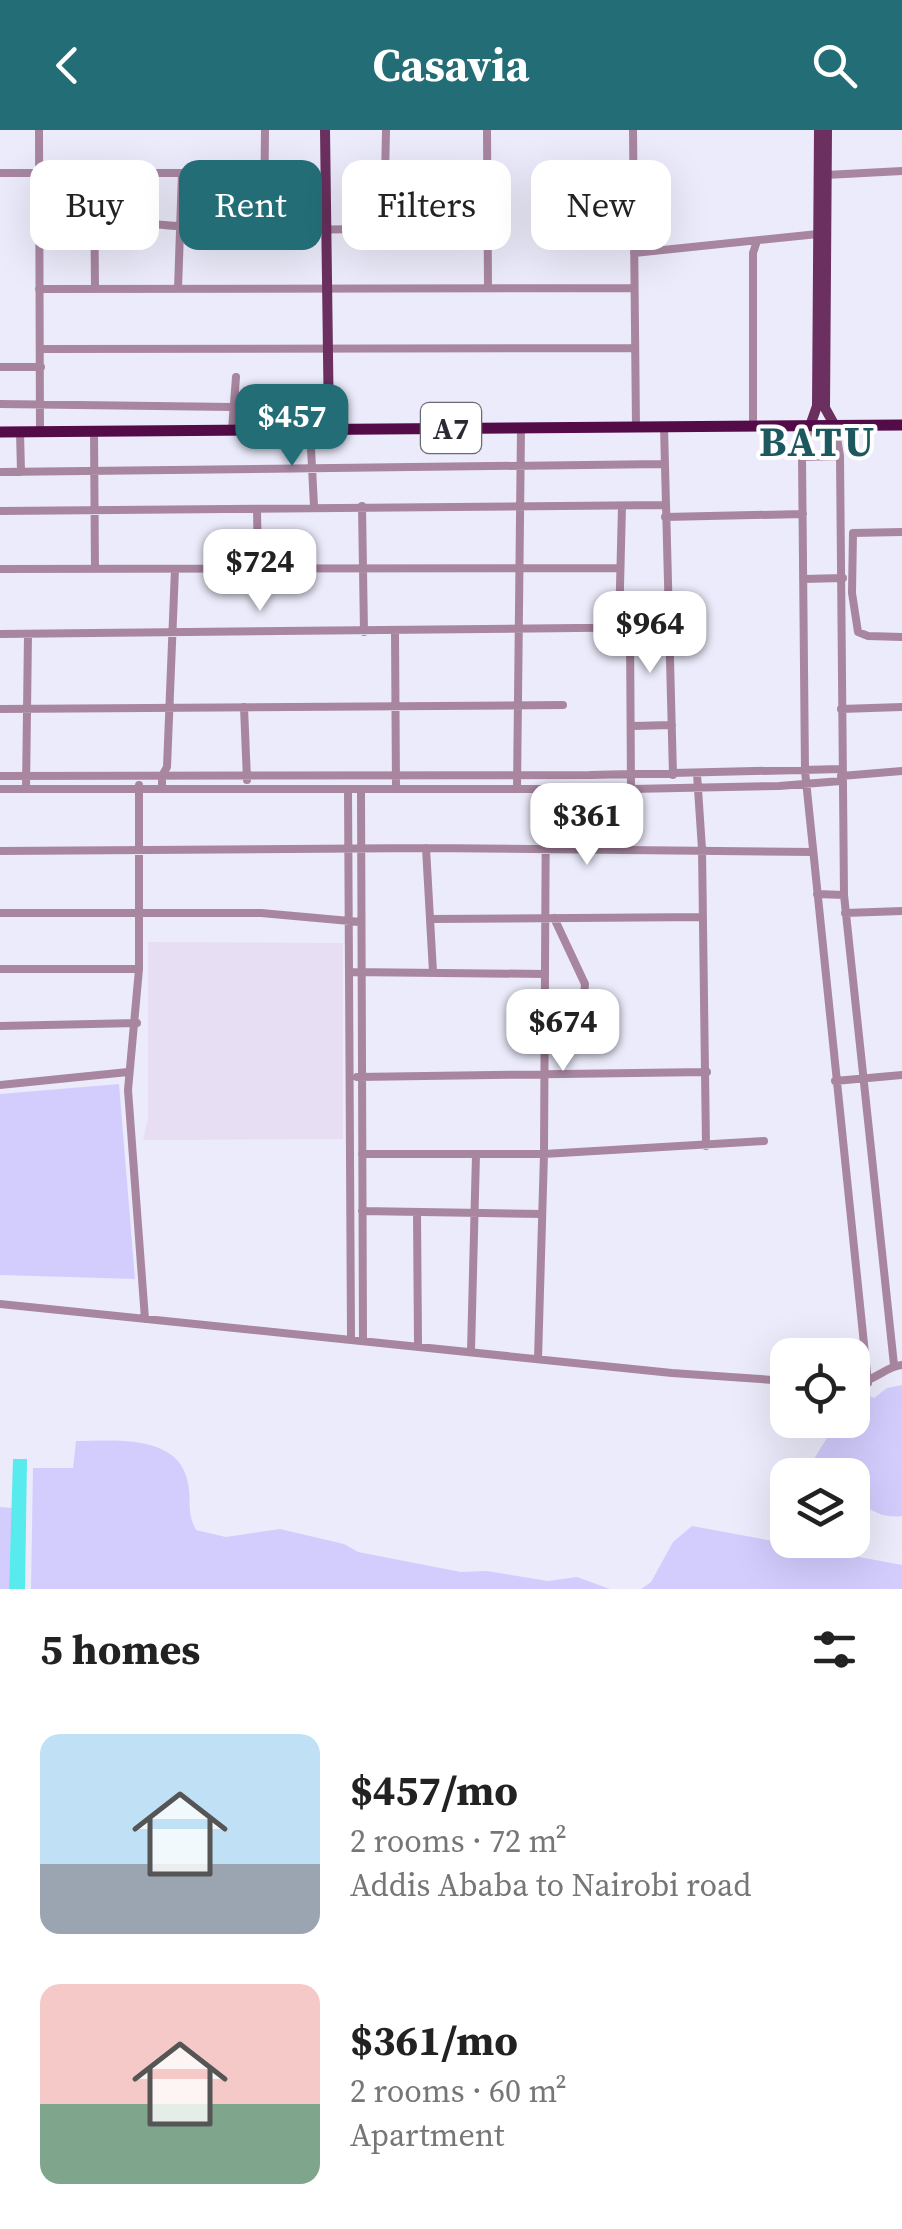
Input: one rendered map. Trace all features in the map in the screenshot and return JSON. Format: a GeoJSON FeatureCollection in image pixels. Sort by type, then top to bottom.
{"type":"FeatureCollection","features":[{"type":"Feature","properties":{"kind":"highway","name":"A7"},"geometry":{"type":"LineString","coordinates":[[0,432],[902,424]]}},
{"type":"Feature","properties":{"kind":"main road"},"geometry":{"type":"LineString","coordinates":[[325,130],[329,429]]}},
{"type":"Feature","properties":{"kind":"main road"},"geometry":{"type":"LineString","coordinates":[[819,130],[825,408],[836,426]]}},
{"type":"Feature","properties":{"kind":"main road"},"geometry":{"type":"LineString","coordinates":[[810,426],[816,406],[827,130]]}},
{"type":"Feature","properties":{"kind":"street"},"geometry":{"type":"LineString","coordinates":[[39,130],[40,160]]}},
{"type":"Feature","properties":{"kind":"street"},"geometry":{"type":"LineString","coordinates":[[264,160],[265,130]]}},
{"type":"Feature","properties":{"kind":"street"},"geometry":{"type":"LineString","coordinates":[[385,160],[386,130]]}},
{"type":"Feature","properties":{"kind":"street"},"geometry":{"type":"LineString","coordinates":[[487,130],[487,160]]}},
{"type":"Feature","properties":{"kind":"street"},"geometry":{"type":"LineString","coordinates":[[633,130],[636,427]]}},
{"type":"Feature","properties":{"kind":"street"},"geometry":{"type":"LineString","coordinates":[[826,175],[902,171]]}},
{"type":"Feature","properties":{"kind":"street"},"geometry":{"type":"LineString","coordinates":[[0,174],[30,173]]}},
{"type":"Feature","properties":{"kind":"street"},"geometry":{"type":"LineString","coordinates":[[159,223],[179,226],[178,288]]}},
{"type":"Feature","properties":{"kind":"street"},"geometry":{"type":"LineString","coordinates":[[322,231],[342,230]]}},
{"type":"Feature","properties":{"kind":"street"},"geometry":{"type":"LineString","coordinates":[[634,254],[822,238]]}},
{"type":"Feature","properties":{"kind":"street"},"geometry":{"type":"LineString","coordinates":[[753,426],[753,253],[757,241]]}},
{"type":"Feature","properties":{"kind":"street"},"geometry":{"type":"LineString","coordinates":[[746,242],[753,253]]}},
{"type":"Feature","properties":{"kind":"street"},"geometry":{"type":"LineString","coordinates":[[39,250],[40,432]]}},
{"type":"Feature","properties":{"kind":"street"},"geometry":{"type":"LineString","coordinates":[[95,250],[95,289]]}},
{"type":"Feature","properties":{"kind":"street"},"geometry":{"type":"LineString","coordinates":[[488,250],[488,287]]}},
{"type":"Feature","properties":{"kind":"street"},"geometry":{"type":"LineString","coordinates":[[39,289],[634,288]]}},
{"type":"Feature","properties":{"kind":"street"},"geometry":{"type":"LineString","coordinates":[[40,349],[634,348]]}},
{"type":"Feature","properties":{"kind":"street"},"geometry":{"type":"LineString","coordinates":[[0,367],[41,366]]}},
{"type":"Feature","properties":{"kind":"street"},"geometry":{"type":"LineString","coordinates":[[232,430],[236,377]]}},
{"type":"Feature","properties":{"kind":"street"},"geometry":{"type":"LineString","coordinates":[[0,404],[234,407]]}},
{"type":"Feature","properties":{"kind":"street"},"geometry":{"type":"LineString","coordinates":[[810,426],[802,457],[805,771],[863,1338]]}},
{"type":"Feature","properties":{"kind":"street"},"geometry":{"type":"LineString","coordinates":[[836,426],[840,456],[845,913],[898,1365],[870,1382]]}},
{"type":"Feature","properties":{"kind":"street"},"geometry":{"type":"LineString","coordinates":[[664,427],[674,775]]}},
{"type":"Feature","properties":{"kind":"street"},"geometry":{"type":"LineString","coordinates":[[518,789],[521,428]]}},
{"type":"Feature","properties":{"kind":"street"},"geometry":{"type":"LineString","coordinates":[[310,429],[314,506]]}},
{"type":"Feature","properties":{"kind":"street"},"geometry":{"type":"LineString","coordinates":[[20,432],[21,472]]}},
{"type":"Feature","properties":{"kind":"street"},"geometry":{"type":"LineString","coordinates":[[94,432],[95,569]]}},
{"type":"Feature","properties":{"kind":"street"},"geometry":{"type":"LineString","coordinates":[[802,457],[840,456]]}},
{"type":"Feature","properties":{"kind":"street"},"geometry":{"type":"LineString","coordinates":[[0,472],[664,464]]}},
{"type":"Feature","properties":{"kind":"street"},"geometry":{"type":"LineString","coordinates":[[0,511],[665,505]]}},
{"type":"Feature","properties":{"kind":"street"},"geometry":{"type":"LineString","coordinates":[[362,506],[364,632]]}},
{"type":"Feature","properties":{"kind":"street"},"geometry":{"type":"LineString","coordinates":[[619,627],[622,506]]}},
{"type":"Feature","properties":{"kind":"street"},"geometry":{"type":"LineString","coordinates":[[257,509],[258,568]]}},
{"type":"Feature","properties":{"kind":"street"},"geometry":{"type":"LineString","coordinates":[[665,517],[802,514]]}},
{"type":"Feature","properties":{"kind":"street"},"geometry":{"type":"LineString","coordinates":[[902,532],[853,532],[852,576],[858,632],[902,637]]}},
{"type":"Feature","properties":{"kind":"street"},"geometry":{"type":"LineString","coordinates":[[0,569],[620,568]]}},
{"type":"Feature","properties":{"kind":"street"},"geometry":{"type":"LineString","coordinates":[[162,788],[167,773],[175,569]]}},
{"type":"Feature","properties":{"kind":"street"},"geometry":{"type":"LineString","coordinates":[[803,579],[852,576]]}},
{"type":"Feature","properties":{"kind":"street"},"geometry":{"type":"LineString","coordinates":[[630,627],[631,790]]}},
{"type":"Feature","properties":{"kind":"street"},"geometry":{"type":"LineString","coordinates":[[0,634],[669,627]]}},
{"type":"Feature","properties":{"kind":"street"},"geometry":{"type":"LineString","coordinates":[[395,631],[396,789]]}},
{"type":"Feature","properties":{"kind":"street"},"geometry":{"type":"LineString","coordinates":[[26,789],[28,634]]}},
{"type":"Feature","properties":{"kind":"street"},"geometry":{"type":"LineString","coordinates":[[0,709],[564,705]]}},
{"type":"Feature","properties":{"kind":"street"},"geometry":{"type":"LineString","coordinates":[[244,707],[245,776],[250,788]]}},
{"type":"Feature","properties":{"kind":"street"},"geometry":{"type":"LineString","coordinates":[[841,708],[902,707]]}},
{"type":"Feature","properties":{"kind":"street"},"geometry":{"type":"LineString","coordinates":[[632,726],[672,725]]}},
{"type":"Feature","properties":{"kind":"street"},"geometry":{"type":"LineString","coordinates":[[0,776],[590,776],[805,771],[841,776]]}},
{"type":"Feature","properties":{"kind":"street"},"geometry":{"type":"LineString","coordinates":[[0,789],[734,788],[806,784],[841,776],[902,771]]}},
{"type":"Feature","properties":{"kind":"street"},"geometry":{"type":"LineString","coordinates":[[778,786],[779,772]]}},
{"type":"Feature","properties":{"kind":"street"},"geometry":{"type":"LineString","coordinates":[[167,773],[172,788]]}},
{"type":"Feature","properties":{"kind":"street"},"geometry":{"type":"LineString","coordinates":[[697,774],[708,1072],[706,1146]]}},
{"type":"Feature","properties":{"kind":"street"},"geometry":{"type":"LineString","coordinates":[[734,774],[734,788]]}},
{"type":"Feature","properties":{"kind":"street"},"geometry":{"type":"LineString","coordinates":[[306,775],[306,789]]}},
{"type":"Feature","properties":{"kind":"street"},"geometry":{"type":"LineString","coordinates":[[460,775],[460,789]]}},
{"type":"Feature","properties":{"kind":"street"},"geometry":{"type":"LineString","coordinates":[[81,776],[81,790]]}},
{"type":"Feature","properties":{"kind":"street"},"geometry":{"type":"LineString","coordinates":[[140,776],[139,969],[128,1072],[145,1319]]}},
{"type":"Feature","properties":{"kind":"street"},"geometry":{"type":"LineString","coordinates":[[204,776],[204,789]]}},
{"type":"Feature","properties":{"kind":"street"},"geometry":{"type":"LineString","coordinates":[[533,776],[533,789]]}},
{"type":"Feature","properties":{"kind":"street"},"geometry":{"type":"LineString","coordinates":[[590,776],[590,789]]}},
{"type":"Feature","properties":{"kind":"street"},"geometry":{"type":"LineString","coordinates":[[348,789],[351,1338]]}},
{"type":"Feature","properties":{"kind":"street"},"geometry":{"type":"LineString","coordinates":[[361,789],[363,1339]]}},
{"type":"Feature","properties":{"kind":"street"},"geometry":{"type":"LineString","coordinates":[[538,1358],[549,918],[544,850],[546,789]]}},
{"type":"Feature","properties":{"kind":"street"},"geometry":{"type":"LineString","coordinates":[[0,850],[426,848],[813,852]]}},
{"type":"Feature","properties":{"kind":"street"},"geometry":{"type":"LineString","coordinates":[[426,848],[433,972]]}},
{"type":"Feature","properties":{"kind":"street"},"geometry":{"type":"LineString","coordinates":[[348,893],[361,892]]}},
{"type":"Feature","properties":{"kind":"street"},"geometry":{"type":"LineString","coordinates":[[817,894],[844,895]]}},
{"type":"Feature","properties":{"kind":"street"},"geometry":{"type":"LineString","coordinates":[[845,913],[901,911],[902,924]]}},
{"type":"Feature","properties":{"kind":"street"},"geometry":{"type":"LineString","coordinates":[[0,913],[261,913],[361,922]]}},
{"type":"Feature","properties":{"kind":"street"},"geometry":{"type":"LineString","coordinates":[[430,919],[702,917]]}},
{"type":"Feature","properties":{"kind":"street"},"geometry":{"type":"LineString","coordinates":[[549,918],[585,984],[580,1042]]}},
{"type":"Feature","properties":{"kind":"street"},"geometry":{"type":"LineString","coordinates":[[0,970],[139,969]]}},
{"type":"Feature","properties":{"kind":"street"},"geometry":{"type":"LineString","coordinates":[[349,972],[546,974]]}},
{"type":"Feature","properties":{"kind":"street"},"geometry":{"type":"LineString","coordinates":[[0,1026],[136,1024]]}},
{"type":"Feature","properties":{"kind":"street"},"geometry":{"type":"LineString","coordinates":[[0,1086],[128,1072]]}},
{"type":"Feature","properties":{"kind":"street"},"geometry":{"type":"LineString","coordinates":[[350,1077],[708,1072]]}},
{"type":"Feature","properties":{"kind":"street"},"geometry":{"type":"LineString","coordinates":[[835,1081],[902,1076]]}},
{"type":"Feature","properties":{"kind":"street"},"geometry":{"type":"LineString","coordinates":[[362,1154],[544,1154],[764,1141]]}},
{"type":"Feature","properties":{"kind":"street"},"geometry":{"type":"LineString","coordinates":[[471,1352],[476,1155]]}},
{"type":"Feature","properties":{"kind":"street"},"geometry":{"type":"LineString","coordinates":[[362,1211],[542,1214]]}},
{"type":"Feature","properties":{"kind":"street"},"geometry":{"type":"LineString","coordinates":[[416,1212],[418,1345]]}},
{"type":"Feature","properties":{"kind":"street"},"geometry":{"type":"LineString","coordinates":[[0,1304],[770,1379]]}},
{"type":"Feature","properties":{"kind":"shaded area"},"geometry":{"type":"Polygon","coordinates":[[[148,942],[343,943],[343,1139],[143,1140],[148,1119],[148,942]]]}},
{"type":"Feature","properties":{"kind":"shaded area"},"geometry":{"type":"Polygon","coordinates":[[[119,1084],[135,1279],[0,1275],[0,1094],[119,1084]]]}},
{"type":"Feature","properties":{"kind":"shaded area"},"geometry":{"type":"Polygon","coordinates":[[[902,1385],[902,1516],[895,1517],[870,1509],[870,1458],[815,1458],[827,1438],[870,1438],[870,1396],[874,1398],[887,1388],[902,1385]]]}},
{"type":"Feature","properties":{"kind":"shaded area"},"geometry":{"type":"Polygon","coordinates":[[[76,1441],[142,1443],[172,1455],[188,1483],[196,1530],[226,1537],[280,1529],[344,1544],[358,1552],[461,1572],[487,1571],[548,1581],[577,1577],[610,1589],[31,1589],[33,1468],[73,1468],[76,1441]]]}},
{"type":"Feature","properties":{"kind":"shaded area"},"geometry":{"type":"Polygon","coordinates":[[[0,1507],[12,1508],[9,1589],[0,1589],[0,1507]]]}},
{"type":"Feature","properties":{"kind":"shaded area"},"geometry":{"type":"Polygon","coordinates":[[[692,1526],[770,1540],[770,1558],[864,1558],[902,1565],[902,1589],[641,1589],[651,1582],[673,1542],[692,1526]]]}},
{"type":"Feature","properties":{"kind":"water"},"geometry":{"type":"Polygon","coordinates":[[[13,1459],[27,1459],[25,1589],[9,1589],[13,1459]]]}},
{"type":"Feature","properties":{"kind":"district","name":"BATU"},"geometry":{"type":"Point","coordinates":[818,441]}}]}
